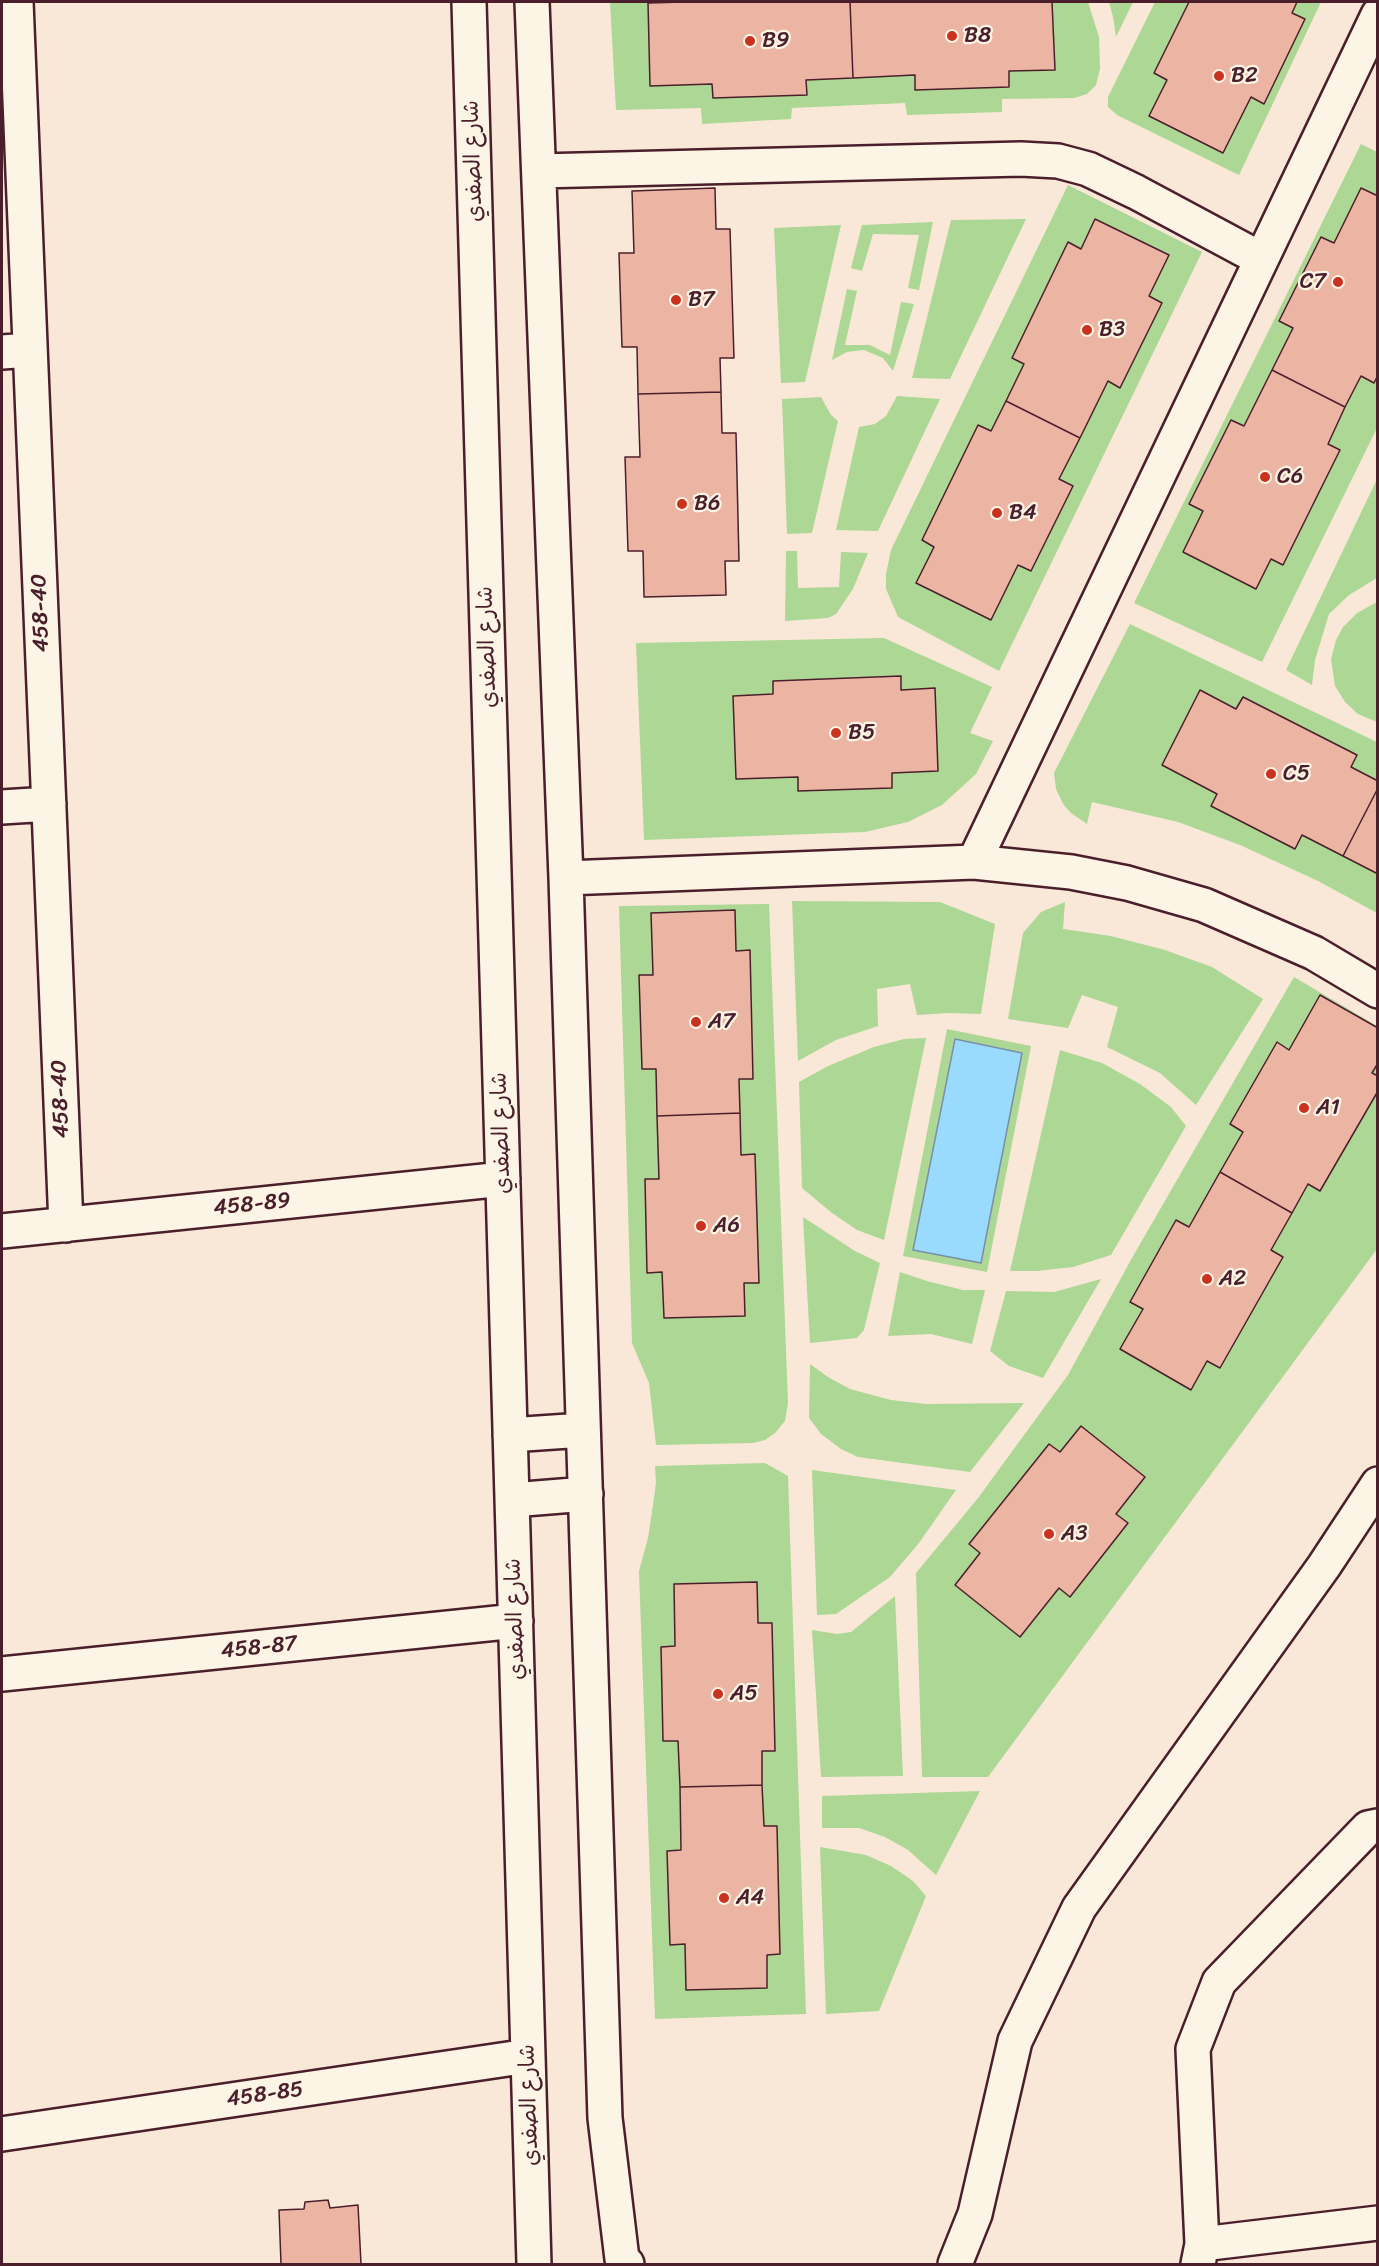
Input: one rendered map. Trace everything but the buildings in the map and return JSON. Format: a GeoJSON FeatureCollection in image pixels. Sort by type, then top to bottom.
{"type":"FeatureCollection","features":[{"type":"Feature","properties":{"kind":"street","name":"458-40"},"geometry":{"type":"LineString","coordinates":[[16,2],[16,351],[49,804],[66,1225]]}},
{"type":"Feature","properties":{"kind":"street","name":"شارع الصفدي"},"geometry":{"type":"LineString","coordinates":[[469,2],[534,2265]]}},
{"type":"Feature","properties":{"kind":"street"},"geometry":{"type":"LineString","coordinates":[[532,2],[566,878],[605,2118],[622,2259],[627,2265]]}},
{"type":"Feature","properties":{"kind":"street"},"geometry":{"type":"LineString","coordinates":[[974,862],[1377,15]]}},
{"type":"Feature","properties":{"kind":"street"},"geometry":{"type":"LineString","coordinates":[[539,171],[1022,159],[1058,161],[1088,170],[1136,192],[1261,259]]}},
{"type":"Feature","properties":{"kind":"street"},"geometry":{"type":"LineString","coordinates":[[2,807],[49,804]]}},
{"type":"Feature","properties":{"kind":"street"},"geometry":{"type":"LineString","coordinates":[[566,878],[974,862],[1071,872],[1127,883],[1204,905],[1314,953],[1377,991]]}},
{"type":"Feature","properties":{"kind":"street","name":"458-89"},"geometry":{"type":"LineString","coordinates":[[2,1231],[503,1179]]}},
{"type":"Feature","properties":{"kind":"street"},"geometry":{"type":"LineString","coordinates":[[510,1435],[583,1430]]}},
{"type":"Feature","properties":{"kind":"street"},"geometry":{"type":"LineString","coordinates":[[955,2265],[975,2214],[1015,2041],[1079,1908],[1324,1566],[1377,1484]]}},
{"type":"Feature","properties":{"kind":"street"},"geometry":{"type":"LineString","coordinates":[[512,1500],[585,1494]]}},
{"type":"Feature","properties":{"kind":"street","name":"458-87"},"geometry":{"type":"LineString","coordinates":[[2,1674],[516,1621]]}},
{"type":"Feature","properties":{"kind":"street"},"geometry":{"type":"LineString","coordinates":[[1377,1826],[1368,1828],[1219,1982],[1193,2049],[1200,2254],[1377,2223]]}},
{"type":"Feature","properties":{"kind":"street","name":"458-85"},"geometry":{"type":"LineString","coordinates":[[2,2134],[528,2056]]}},
{"type":"Feature","properties":{"kind":"green space"},"geometry":{"type":"Polygon","coordinates":[[[610,2],[1088,2],[1099,37],[1100,69],[1096,85],[1087,94],[1074,98],[1002,99],[1002,112],[907,115],[905,103],[792,108],[791,119],[702,124],[701,108],[616,110],[610,2]]]}},
{"type":"Feature","properties":{"kind":"green space"},"geometry":{"type":"Polygon","coordinates":[[[1109,2],[1133,2],[1116,37],[1113,17],[1109,2]]]}},
{"type":"Feature","properties":{"kind":"green space","name":"B2"},"geometry":{"type":"Polygon","coordinates":[[[1155,2],[1321,2],[1239,175],[1117,115],[1108,107],[1108,97],[1155,2]]]}},
{"type":"Feature","properties":{"kind":"green space"},"geometry":{"type":"Polygon","coordinates":[[[1361,144],[1377,152],[1377,428],[1262,662],[1134,603],[1361,144]]]}},
{"type":"Feature","properties":{"kind":"green space"},"geometry":{"type":"Polygon","coordinates":[[[1068,185],[1202,252],[999,671],[898,617],[886,589],[886,574],[891,550],[1068,185]]]}},
{"type":"Feature","properties":{"kind":"green space"},"geometry":{"type":"Polygon","coordinates":[[[1026,219],[950,379],[912,378],[951,220],[1026,219]]]}},
{"type":"Feature","properties":{"kind":"green space"},"geometry":{"type":"Polygon","coordinates":[[[933,222],[919,290],[908,288],[919,235],[873,234],[862,271],[851,268],[862,225],[933,222]]]}},
{"type":"Feature","properties":{"kind":"green space"},"geometry":{"type":"Polygon","coordinates":[[[841,225],[805,382],[781,383],[774,228],[841,225]]]}},
{"type":"Feature","properties":{"kind":"green space"},"geometry":{"type":"Polygon","coordinates":[[[847,289],[857,291],[845,345],[870,345],[890,355],[901,302],[914,304],[893,371],[883,358],[864,350],[847,352],[832,360],[847,289]]]}},
{"type":"Feature","properties":{"kind":"green space"},"geometry":{"type":"Polygon","coordinates":[[[897,396],[940,399],[878,531],[836,530],[859,427],[875,424],[886,416],[897,396]]]}},
{"type":"Feature","properties":{"kind":"green space"},"geometry":{"type":"Polygon","coordinates":[[[821,397],[831,415],[838,421],[812,533],[787,534],[782,399],[821,397]]]}},
{"type":"Feature","properties":{"kind":"green space"},"geometry":{"type":"Polygon","coordinates":[[[1377,479],[1377,578],[1349,595],[1329,614],[1315,660],[1312,685],[1286,670],[1377,479]]]}},
{"type":"Feature","properties":{"kind":"green space"},"geometry":{"type":"Polygon","coordinates":[[[786,551],[797,551],[798,588],[839,587],[841,552],[868,553],[853,589],[836,614],[828,618],[785,621],[786,551]]]}},
{"type":"Feature","properties":{"kind":"green space"},"geometry":{"type":"Polygon","coordinates":[[[1377,602],[1377,722],[1358,714],[1345,702],[1335,686],[1331,659],[1336,640],[1343,627],[1357,613],[1377,602]]]}},
{"type":"Feature","properties":{"kind":"green space"},"geometry":{"type":"Polygon","coordinates":[[[1130,624],[1377,742],[1377,913],[1318,881],[1240,845],[1178,822],[1092,802],[1087,824],[1063,804],[1056,789],[1054,773],[1130,624]]]}},
{"type":"Feature","properties":{"kind":"green space"},"geometry":{"type":"Polygon","coordinates":[[[884,638],[992,687],[970,733],[993,741],[976,774],[942,805],[908,822],[865,832],[644,840],[636,643],[884,638]]]}},
{"type":"Feature","properties":{"kind":"green space"},"geometry":{"type":"Polygon","coordinates":[[[792,901],[940,902],[995,924],[981,1014],[917,1015],[910,984],[877,989],[878,1026],[836,1040],[798,1061],[792,901]]]}},
{"type":"Feature","properties":{"kind":"green space"},"geometry":{"type":"Polygon","coordinates":[[[1065,902],[1063,929],[1111,936],[1165,950],[1212,967],[1263,999],[1196,1105],[1160,1073],[1107,1047],[1118,1007],[1082,995],[1068,1028],[1008,1019],[1023,933],[1041,912],[1065,902]]]}},
{"type":"Feature","properties":{"kind":"green space"},"geometry":{"type":"Polygon","coordinates":[[[769,904],[788,1403],[785,1421],[775,1433],[765,1440],[753,1443],[656,1445],[649,1383],[632,1343],[619,906],[769,904]]]}},
{"type":"Feature","properties":{"kind":"green space"},"geometry":{"type":"Polygon","coordinates":[[[1294,977],[1377,1026],[1377,1249],[988,1777],[922,1777],[916,1573],[978,1498],[1068,1375],[1132,1258],[1294,977]]]}},
{"type":"Feature","properties":{"kind":"green space"},"geometry":{"type":"Polygon","coordinates":[[[947,1029],[1031,1046],[987,1272],[903,1256],[947,1029]]]}},
{"type":"Feature","properties":{"kind":"green space"},"geometry":{"type":"Polygon","coordinates":[[[926,1038],[884,1240],[857,1230],[802,1188],[799,1082],[828,1066],[874,1047],[904,1039],[926,1038]]]}},
{"type":"Feature","properties":{"kind":"green space"},"geometry":{"type":"Polygon","coordinates":[[[1060,1050],[1102,1063],[1140,1084],[1171,1107],[1186,1126],[1111,1255],[1073,1267],[1010,1271],[1060,1050]]]}},
{"type":"Feature","properties":{"kind":"green space"},"geometry":{"type":"Polygon","coordinates":[[[803,1217],[855,1251],[880,1263],[864,1330],[857,1338],[810,1343],[803,1217]]]}},
{"type":"Feature","properties":{"kind":"green space"},"geometry":{"type":"Polygon","coordinates":[[[900,1272],[963,1290],[985,1290],[972,1344],[931,1334],[888,1336],[900,1272]]]}},
{"type":"Feature","properties":{"kind":"green space"},"geometry":{"type":"Polygon","coordinates":[[[1101,1279],[1043,1378],[1009,1366],[990,1351],[1006,1291],[1054,1292],[1101,1279]]]}},
{"type":"Feature","properties":{"kind":"green space"},"geometry":{"type":"Polygon","coordinates":[[[810,1364],[850,1389],[891,1400],[926,1404],[1024,1403],[970,1472],[858,1457],[841,1449],[821,1434],[809,1418],[810,1364]]]}},
{"type":"Feature","properties":{"kind":"green space"},"geometry":{"type":"Polygon","coordinates":[[[765,1463],[788,1476],[806,2014],[655,2019],[639,1571],[648,1538],[656,1483],[655,1466],[765,1463]]]}},
{"type":"Feature","properties":{"kind":"green space"},"geometry":{"type":"Polygon","coordinates":[[[812,1470],[956,1490],[919,1543],[890,1577],[836,1614],[817,1615],[812,1470]]]}},
{"type":"Feature","properties":{"kind":"green space"},"geometry":{"type":"Polygon","coordinates":[[[895,1596],[903,1776],[821,1777],[812,1630],[837,1634],[851,1632],[895,1596]]]}},
{"type":"Feature","properties":{"kind":"green space"},"geometry":{"type":"Polygon","coordinates":[[[980,1791],[936,1875],[908,1850],[885,1837],[859,1828],[822,1828],[822,1796],[980,1791]]]}},
{"type":"Feature","properties":{"kind":"green space"},"geometry":{"type":"Polygon","coordinates":[[[820,1847],[866,1855],[891,1866],[913,1881],[926,1896],[879,2011],[826,2014],[820,1847]]]}},
{"type":"Feature","properties":{"kind":"water"},"geometry":{"type":"Polygon","coordinates":[[[955,1039],[1022,1053],[981,1263],[913,1250],[955,1039]]]}},
{"type":"Feature","properties":{"kind":"place","name":"B8"},"geometry":{"type":"Point","coordinates":[952,36]}},
{"type":"Feature","properties":{"kind":"place","name":"B9"},"geometry":{"type":"Point","coordinates":[750,41]}},
{"type":"Feature","properties":{"kind":"place","name":"B2"},"geometry":{"type":"Point","coordinates":[1219,76]}},
{"type":"Feature","properties":{"kind":"place","name":"C7"},"geometry":{"type":"Point","coordinates":[1338,282]}},
{"type":"Feature","properties":{"kind":"place","name":"B7"},"geometry":{"type":"Point","coordinates":[676,300]}},
{"type":"Feature","properties":{"kind":"place","name":"B3"},"geometry":{"type":"Point","coordinates":[1087,330]}},
{"type":"Feature","properties":{"kind":"place","name":"C6"},"geometry":{"type":"Point","coordinates":[1265,477]}},
{"type":"Feature","properties":{"kind":"place","name":"B6"},"geometry":{"type":"Point","coordinates":[682,504]}},
{"type":"Feature","properties":{"kind":"place","name":"B4"},"geometry":{"type":"Point","coordinates":[997,513]}},
{"type":"Feature","properties":{"kind":"place","name":"B5"},"geometry":{"type":"Point","coordinates":[836,733]}},
{"type":"Feature","properties":{"kind":"place","name":"C5"},"geometry":{"type":"Point","coordinates":[1271,774]}},
{"type":"Feature","properties":{"kind":"place","name":"A7"},"geometry":{"type":"Point","coordinates":[696,1022]}},
{"type":"Feature","properties":{"kind":"place","name":"A1"},"geometry":{"type":"Point","coordinates":[1304,1108]}},
{"type":"Feature","properties":{"kind":"place","name":"A6"},"geometry":{"type":"Point","coordinates":[701,1226]}},
{"type":"Feature","properties":{"kind":"place","name":"A2"},"geometry":{"type":"Point","coordinates":[1207,1279]}},
{"type":"Feature","properties":{"kind":"place","name":"A3"},"geometry":{"type":"Point","coordinates":[1049,1534]}},
{"type":"Feature","properties":{"kind":"place","name":"A5"},"geometry":{"type":"Point","coordinates":[718,1694]}},
{"type":"Feature","properties":{"kind":"place","name":"A4"},"geometry":{"type":"Point","coordinates":[724,1898]}}]}
